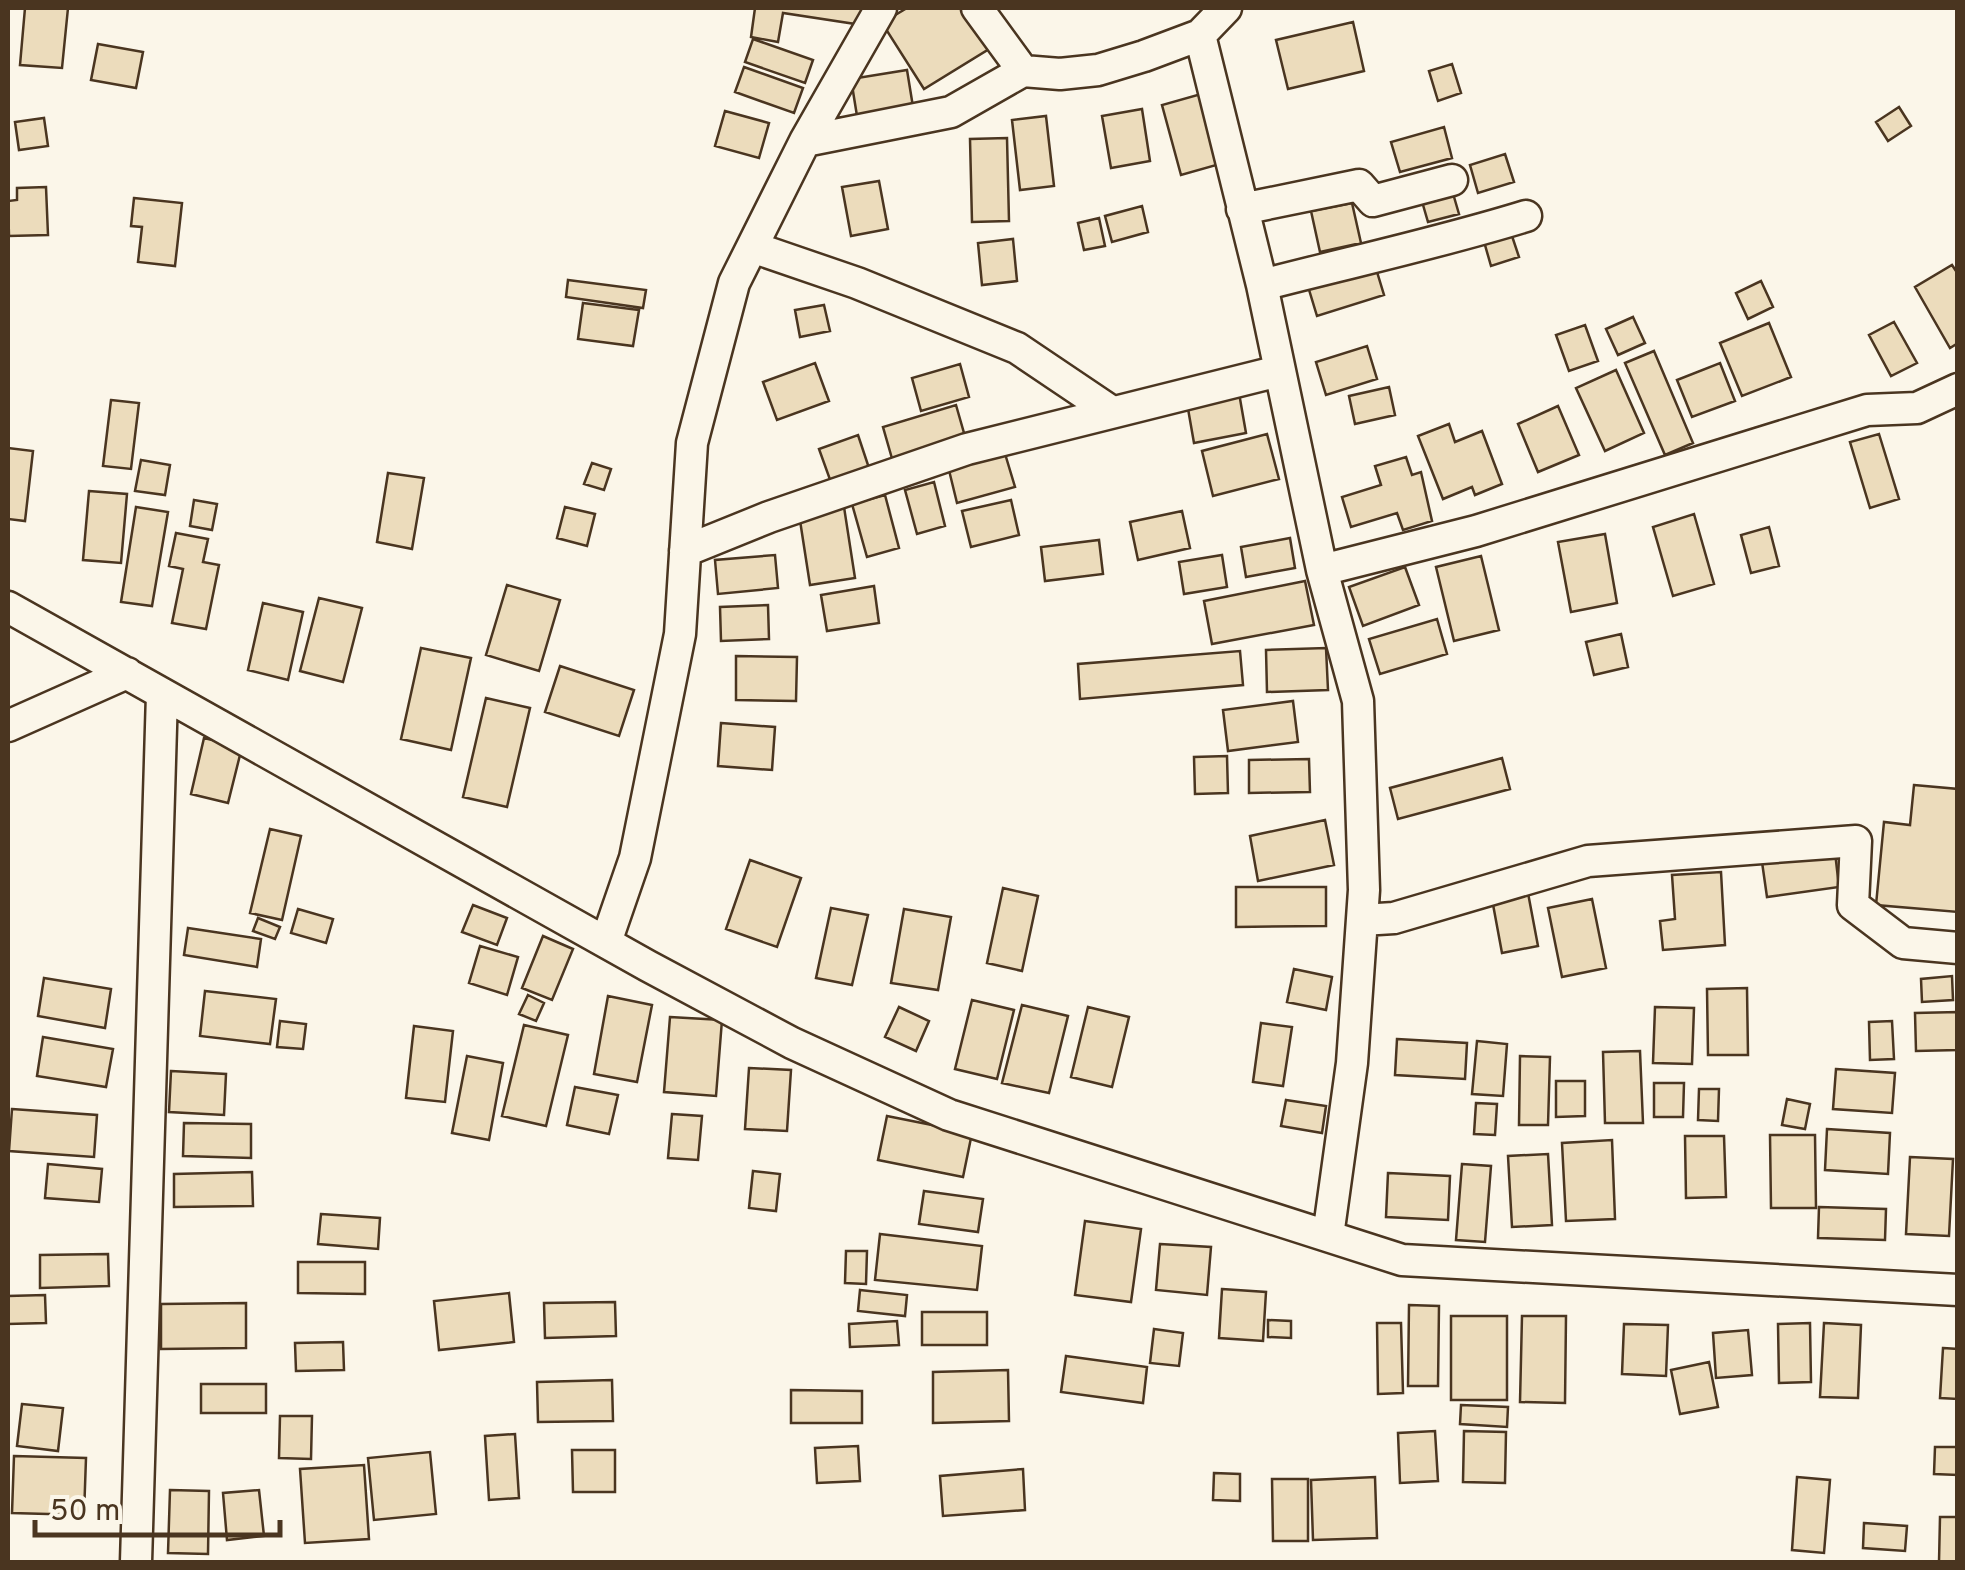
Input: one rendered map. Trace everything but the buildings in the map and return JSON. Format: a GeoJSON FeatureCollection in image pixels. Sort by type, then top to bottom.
{"type":"FeatureCollection","features":[{"type":"Feature","properties":{"kind":"street"},"geometry":{"type":"LineString","coordinates":[[606,942],[635,858],[680,634],[692,443],[734,283],[804,141],[881,8]]}},
{"type":"Feature","properties":{"kind":"street"},"geometry":{"type":"LineString","coordinates":[[977,8],[1023,71]]}},
{"type":"Feature","properties":{"kind":"street"},"geometry":{"type":"LineString","coordinates":[[804,141],[951,112],[1023,71],[1060,74],[1098,70],[1200,34],[1226,8]]}},
{"type":"Feature","properties":{"kind":"street"},"geometry":{"type":"LineString","coordinates":[[1200,34],[1262,285],[1322,570],[1358,701],[1364,890],[1352,1062],[1328,1236]]}},
{"type":"Feature","properties":{"kind":"street"},"geometry":{"type":"LineString","coordinates":[[1242,208],[1359,186],[1373,201],[1452,180]]}},
{"type":"Feature","properties":{"kind":"street"},"geometry":{"type":"LineString","coordinates":[[1262,285],[1442,242],[1526,216]]}},
{"type":"Feature","properties":{"kind":"street"},"geometry":{"type":"LineString","coordinates":[[752,246],[857,283],[1017,348],[1112,412]]}},
{"type":"Feature","properties":{"kind":"street"},"geometry":{"type":"LineString","coordinates":[[685,551],[769,517],[967,449],[1279,371]]}},
{"type":"Feature","properties":{"kind":"street"},"geometry":{"type":"LineString","coordinates":[[1322,570],[1476,531],[1867,410],[1918,408],[1958,388]]}},
{"type":"Feature","properties":{"kind":"street"},"geometry":{"type":"LineString","coordinates":[[8,607],[792,1043],[949,1116],[1402,1260],[1958,1290]]}},
{"type":"Feature","properties":{"kind":"street"},"geometry":{"type":"LineString","coordinates":[[8,726],[127,674]]}},
{"type":"Feature","properties":{"kind":"street"},"geometry":{"type":"LineString","coordinates":[[136,1562],[162,694]]}},
{"type":"Feature","properties":{"kind":"street"},"geometry":{"type":"LineString","coordinates":[[1362,920],[1394,918],[1588,861],[1856,842],[1853,905],[1902,942],[1958,948]]}}]}
